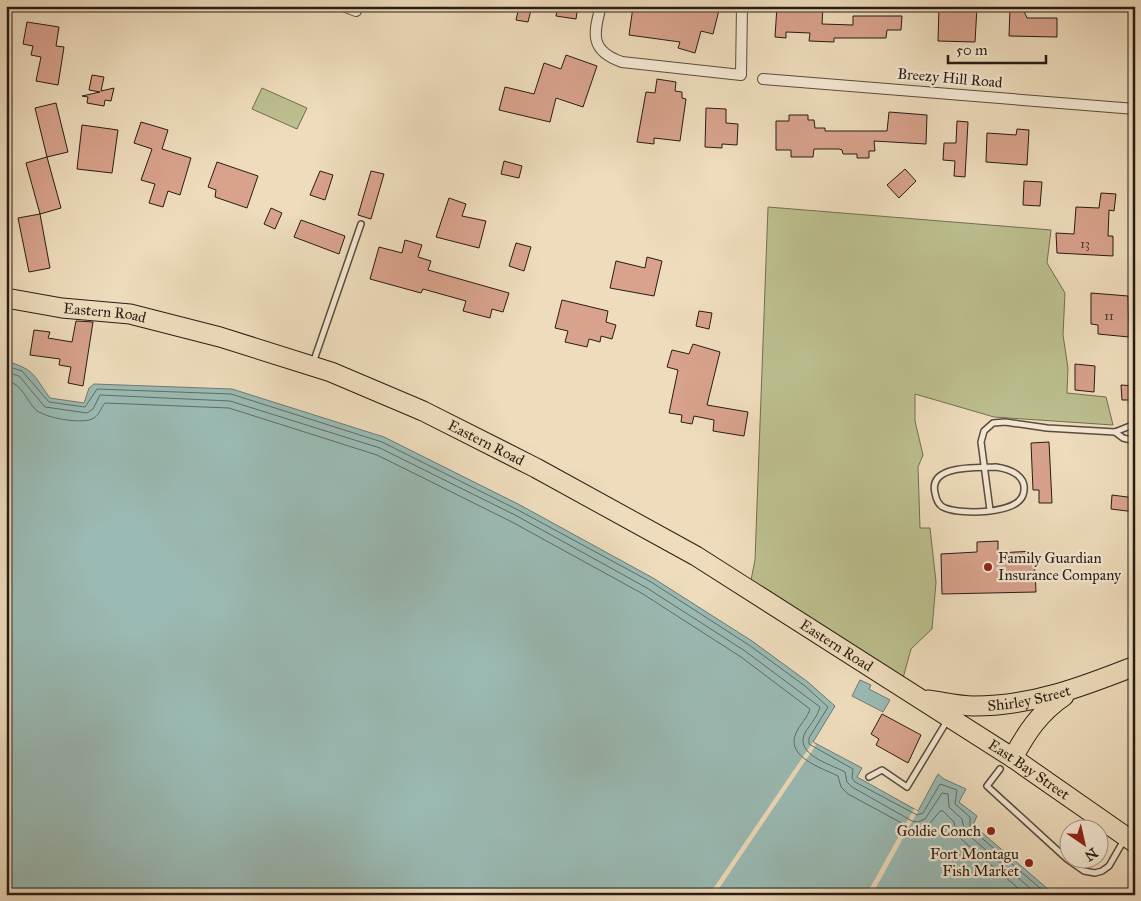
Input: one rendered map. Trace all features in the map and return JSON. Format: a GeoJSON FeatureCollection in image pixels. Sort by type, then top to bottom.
{"type":"FeatureCollection","features":[{"type":"Feature","properties":{"kind":"highway","name":"Eastern Road"},"geometry":{"type":"LineString","coordinates":[[6,298],[62,308],[130,314],[220,337],[312,366],[423,411],[544,473],[696,556],[919,699]]}},
{"type":"Feature","properties":{"kind":"highway","name":"Shirley Street"},"geometry":{"type":"LineString","coordinates":[[919,699],[973,706],[1017,702],[1072,691],[1135,666]]}},
{"type":"Feature","properties":{"kind":"highway"},"geometry":{"type":"LineString","coordinates":[[1007,764],[1037,719],[1053,704],[1072,691]]}},
{"type":"Feature","properties":{"kind":"highway","name":"East Bay Street"},"geometry":{"type":"LineString","coordinates":[[919,699],[950,717],[1007,764],[1130,840]]}},
{"type":"Feature","properties":{"kind":"street"},"geometry":{"type":"LineString","coordinates":[[343,6],[356,12]]}},
{"type":"Feature","properties":{"kind":"street"},"geometry":{"type":"LineString","coordinates":[[601,6],[594,36],[596,42],[612,58],[622,62],[741,76],[742,6]]}},
{"type":"Feature","properties":{"kind":"street","name":"Breezy Hill Road"},"geometry":{"type":"LineString","coordinates":[[764,79],[1135,109]]}},
{"type":"Feature","properties":{"kind":"lane"},"geometry":{"type":"LineString","coordinates":[[312,366],[361,224]]}},
{"type":"Feature","properties":{"kind":"lane"},"geometry":{"type":"LineString","coordinates":[[990,510],[981,442],[984,431],[993,423],[1005,422],[1048,428],[1115,432],[1135,424]]}},
{"type":"Feature","properties":{"kind":"lane"},"geometry":{"type":"LineString","coordinates":[[1115,432],[1123,438],[1135,441]]}},
{"type":"Feature","properties":{"kind":"lane"},"geometry":{"type":"LineString","coordinates":[[984,467],[1010,469],[1022,481],[1024,490],[1021,500],[1014,506],[1002,510],[990,510],[963,513],[943,508],[937,501],[934,492],[935,482],[941,474],[952,470],[984,467]]}},
{"type":"Feature","properties":{"kind":"lane"},"geometry":{"type":"LineString","coordinates":[[870,777],[882,770],[907,786],[950,717]]}},
{"type":"Feature","properties":{"kind":"lane"},"geometry":{"type":"LineString","coordinates":[[1007,764],[987,786],[1067,859],[1084,871],[1095,872],[1109,866],[1130,840]]}},
{"type":"Feature","properties":{"kind":"green space"},"geometry":{"type":"Polygon","coordinates":[[[262,88],[307,108],[297,129],[252,109],[262,88]]]}},
{"type":"Feature","properties":{"kind":"green space"},"geometry":{"type":"Polygon","coordinates":[[[768,207],[1051,230],[1047,263],[1065,293],[1063,335],[1068,368],[1067,393],[1106,397],[1113,425],[994,417],[915,394],[915,421],[923,455],[918,467],[920,528],[930,528],[936,582],[932,629],[911,649],[903,678],[751,580],[755,560],[768,207]]]}},
{"type":"Feature","properties":{"kind":"water"},"geometry":{"type":"Polygon","coordinates":[[[6,361],[23,367],[33,374],[50,398],[84,403],[89,388],[94,384],[232,389],[384,437],[520,505],[653,578],[752,641],[808,682],[835,706],[813,742],[862,768],[857,777],[918,811],[938,774],[944,779],[966,789],[959,802],[977,816],[973,825],[1055,895],[6,895],[6,361]]]}},
{"type":"Feature","properties":{"kind":"water"},"geometry":{"type":"Polygon","coordinates":[[[860,680],[871,685],[869,689],[890,700],[883,712],[852,696],[860,680]]]}},
{"type":"Feature","properties":{"kind":"pier"},"geometry":{"type":"Polygon","coordinates":[[[813,742],[816,745],[718,890],[724,895],[714,895],[711,892],[813,742]]]}},
{"type":"Feature","properties":{"kind":"pier"},"geometry":{"type":"Polygon","coordinates":[[[914,809],[918,811],[872,895],[866,895],[914,809]]]}},
{"type":"Feature","properties":{"kind":"building"},"geometry":{"type":"Polygon","coordinates":[[[558,6],[578,6],[576,19],[556,16],[558,6]]]}},
{"type":"Feature","properties":{"kind":"building"},"geometry":{"type":"Polygon","coordinates":[[[648,6],[720,6],[713,34],[701,31],[695,53],[678,48],[680,42],[629,35],[633,7],[647,9],[648,6]]]}},
{"type":"Feature","properties":{"kind":"building"},"geometry":{"type":"Polygon","coordinates":[[[777,6],[823,6],[822,24],[853,25],[853,16],[902,16],[901,30],[887,30],[886,38],[834,38],[834,42],[809,41],[810,33],[786,32],[786,38],[775,37],[777,6]]]}},
{"type":"Feature","properties":{"kind":"building"},"geometry":{"type":"Polygon","coordinates":[[[939,6],[977,7],[975,42],[938,41],[939,6]]]}},
{"type":"Feature","properties":{"kind":"building"},"geometry":{"type":"Polygon","coordinates":[[[519,7],[531,10],[528,22],[516,20],[519,7]]]}},
{"type":"Feature","properties":{"kind":"building"},"geometry":{"type":"Polygon","coordinates":[[[1010,9],[1023,9],[1027,18],[1057,18],[1057,37],[1009,36],[1010,9]]]}},
{"type":"Feature","properties":{"kind":"building"},"geometry":{"type":"Polygon","coordinates":[[[27,22],[59,27],[56,46],[64,47],[58,85],[36,81],[41,57],[31,55],[33,46],[23,44],[27,22]]]}},
{"type":"Feature","properties":{"kind":"building"},"geometry":{"type":"Polygon","coordinates":[[[566,55],[597,66],[583,107],[556,98],[550,122],[499,110],[505,87],[534,94],[544,63],[561,69],[566,55]]]}},
{"type":"Feature","properties":{"kind":"building"},"geometry":{"type":"Polygon","coordinates":[[[92,75],[104,77],[101,91],[114,88],[111,101],[105,100],[104,106],[87,103],[88,97],[82,96],[100,92],[89,90],[92,75]]]}},
{"type":"Feature","properties":{"kind":"building"},"geometry":{"type":"Polygon","coordinates":[[[657,79],[676,82],[675,91],[682,92],[682,98],[686,99],[680,141],[654,138],[654,144],[637,142],[646,92],[655,93],[657,79]]]}},
{"type":"Feature","properties":{"kind":"building"},"geometry":{"type":"Polygon","coordinates":[[[56,103],[68,152],[47,157],[35,108],[56,103]]]}},
{"type":"Feature","properties":{"kind":"building"},"geometry":{"type":"Polygon","coordinates":[[[706,108],[726,109],[726,123],[738,124],[737,145],[722,144],[722,148],[705,147],[706,108]]]}},
{"type":"Feature","properties":{"kind":"building"},"geometry":{"type":"Polygon","coordinates":[[[889,112],[927,115],[926,144],[874,141],[875,151],[869,151],[869,158],[857,158],[857,154],[843,154],[842,150],[839,149],[814,149],[813,157],[791,157],[791,150],[776,150],[776,121],[789,121],[789,115],[808,115],[808,120],[814,120],[815,128],[825,128],[825,131],[887,131],[889,112]]]}},
{"type":"Feature","properties":{"kind":"building"},"geometry":{"type":"Polygon","coordinates":[[[957,121],[968,122],[965,177],[954,176],[955,161],[943,160],[944,143],[956,143],[957,121]]]}},
{"type":"Feature","properties":{"kind":"building"},"geometry":{"type":"Polygon","coordinates":[[[141,122],[168,130],[162,149],[191,158],[180,195],[168,191],[163,207],[149,203],[155,184],[141,180],[152,149],[134,143],[141,122]]]}},
{"type":"Feature","properties":{"kind":"building"},"geometry":{"type":"Polygon","coordinates":[[[82,125],[118,130],[112,173],[77,169],[82,125]]]}},
{"type":"Feature","properties":{"kind":"building"},"geometry":{"type":"Polygon","coordinates":[[[1017,129],[1029,130],[1027,165],[986,162],[987,133],[1016,135],[1017,129]]]}},
{"type":"Feature","properties":{"kind":"building"},"geometry":{"type":"Polygon","coordinates":[[[47,157],[61,208],[40,214],[26,163],[47,157]]]}},
{"type":"Feature","properties":{"kind":"building"},"geometry":{"type":"Polygon","coordinates":[[[504,161],[522,166],[519,178],[501,174],[504,161]]]}},
{"type":"Feature","properties":{"kind":"building"},"geometry":{"type":"Polygon","coordinates":[[[217,162],[258,176],[247,208],[215,197],[216,190],[208,187],[217,162]]]}},
{"type":"Feature","properties":{"kind":"building"},"geometry":{"type":"Polygon","coordinates":[[[905,169],[916,181],[899,198],[887,185],[905,169]]]}},
{"type":"Feature","properties":{"kind":"building"},"geometry":{"type":"Polygon","coordinates":[[[320,171],[333,175],[325,200],[310,195],[320,171]]]}},
{"type":"Feature","properties":{"kind":"building"},"geometry":{"type":"Polygon","coordinates":[[[371,171],[384,174],[371,219],[358,215],[371,171]]]}},
{"type":"Feature","properties":{"kind":"building"},"geometry":{"type":"Polygon","coordinates":[[[1024,181],[1042,182],[1040,206],[1023,205],[1024,181]]]}},
{"type":"Feature","properties":{"kind":"building"},"geometry":{"type":"Polygon","coordinates":[[[1101,193],[1116,194],[1114,211],[1109,210],[1108,236],[1113,236],[1113,256],[1057,253],[1056,233],[1074,234],[1076,207],[1099,208],[1101,193]]]}},
{"type":"Feature","properties":{"kind":"building"},"geometry":{"type":"Polygon","coordinates":[[[449,198],[466,204],[462,216],[486,221],[479,248],[436,237],[449,198]]]}},
{"type":"Feature","properties":{"kind":"building"},"geometry":{"type":"Polygon","coordinates":[[[271,208],[282,213],[275,229],[264,224],[271,208]]]}},
{"type":"Feature","properties":{"kind":"building"},"geometry":{"type":"Polygon","coordinates":[[[40,214],[50,268],[29,272],[18,218],[40,214]]]}},
{"type":"Feature","properties":{"kind":"building"},"geometry":{"type":"Polygon","coordinates":[[[301,220],[345,236],[339,254],[294,237],[301,220]]]}},
{"type":"Feature","properties":{"kind":"building"},"geometry":{"type":"Polygon","coordinates":[[[405,240],[422,245],[418,257],[431,261],[428,270],[509,293],[503,312],[492,309],[490,318],[463,311],[466,301],[423,289],[421,293],[370,279],[379,247],[402,253],[405,240]]]}},
{"type":"Feature","properties":{"kind":"building"},"geometry":{"type":"Polygon","coordinates":[[[516,243],[531,247],[524,271],[509,266],[516,243]]]}},
{"type":"Feature","properties":{"kind":"building"},"geometry":{"type":"Polygon","coordinates":[[[647,257],[662,261],[654,296],[610,288],[616,261],[645,268],[647,257]]]}},
{"type":"Feature","properties":{"kind":"building"},"geometry":{"type":"Polygon","coordinates":[[[1091,293],[1128,296],[1129,337],[1098,334],[1098,325],[1091,324],[1091,293]]]}},
{"type":"Feature","properties":{"kind":"building"},"geometry":{"type":"Polygon","coordinates":[[[562,300],[608,311],[606,322],[616,325],[612,339],[601,336],[600,342],[589,339],[587,347],[565,342],[568,331],[555,328],[562,300]]]}},
{"type":"Feature","properties":{"kind":"building"},"geometry":{"type":"Polygon","coordinates":[[[699,311],[712,313],[709,329],[696,326],[699,311]]]}},
{"type":"Feature","properties":{"kind":"building"},"geometry":{"type":"Polygon","coordinates":[[[76,321],[93,322],[83,386],[68,383],[71,367],[59,365],[60,359],[30,355],[34,330],[50,332],[48,338],[72,342],[76,321]]]}},
{"type":"Feature","properties":{"kind":"building"},"geometry":{"type":"Polygon","coordinates":[[[693,344],[720,352],[707,405],[748,412],[744,436],[713,431],[714,420],[694,416],[692,424],[681,422],[682,415],[669,413],[678,370],[667,367],[672,350],[689,354],[693,344]]]}},
{"type":"Feature","properties":{"kind":"building"},"geometry":{"type":"Polygon","coordinates":[[[1075,364],[1095,366],[1094,392],[1075,390],[1075,364]]]}},
{"type":"Feature","properties":{"kind":"building"},"geometry":{"type":"Polygon","coordinates":[[[1121,385],[1135,386],[1135,400],[1122,400],[1121,385]]]}},
{"type":"Feature","properties":{"kind":"building"},"geometry":{"type":"Polygon","coordinates":[[[1049,442],[1052,503],[1039,503],[1039,490],[1033,490],[1031,443],[1049,442]]]}},
{"type":"Feature","properties":{"kind":"building"},"geometry":{"type":"Polygon","coordinates":[[[1112,495],[1135,498],[1135,512],[1111,509],[1112,495]]]}},
{"type":"Feature","properties":{"kind":"building","name":"Family Guardian Insurance Company"},"geometry":{"type":"Polygon","coordinates":[[[998,541],[998,553],[1034,551],[1036,592],[942,594],[941,554],[977,552],[977,542],[998,541]]]}},
{"type":"Feature","properties":{"kind":"building"},"geometry":{"type":"Polygon","coordinates":[[[882,714],[921,735],[908,763],[876,745],[879,739],[871,734],[882,714]]]}},
{"type":"Feature","properties":{"kind":"place","name":"Family Guardian Insurance Company"},"geometry":{"type":"Point","coordinates":[988,567]}},
{"type":"Feature","properties":{"kind":"place","name":"Goldie Conch"},"geometry":{"type":"Point","coordinates":[991,831]}},
{"type":"Feature","properties":{"kind":"place","name":"Fort Montagu Fish Market"},"geometry":{"type":"Point","coordinates":[1029,863]}}]}
